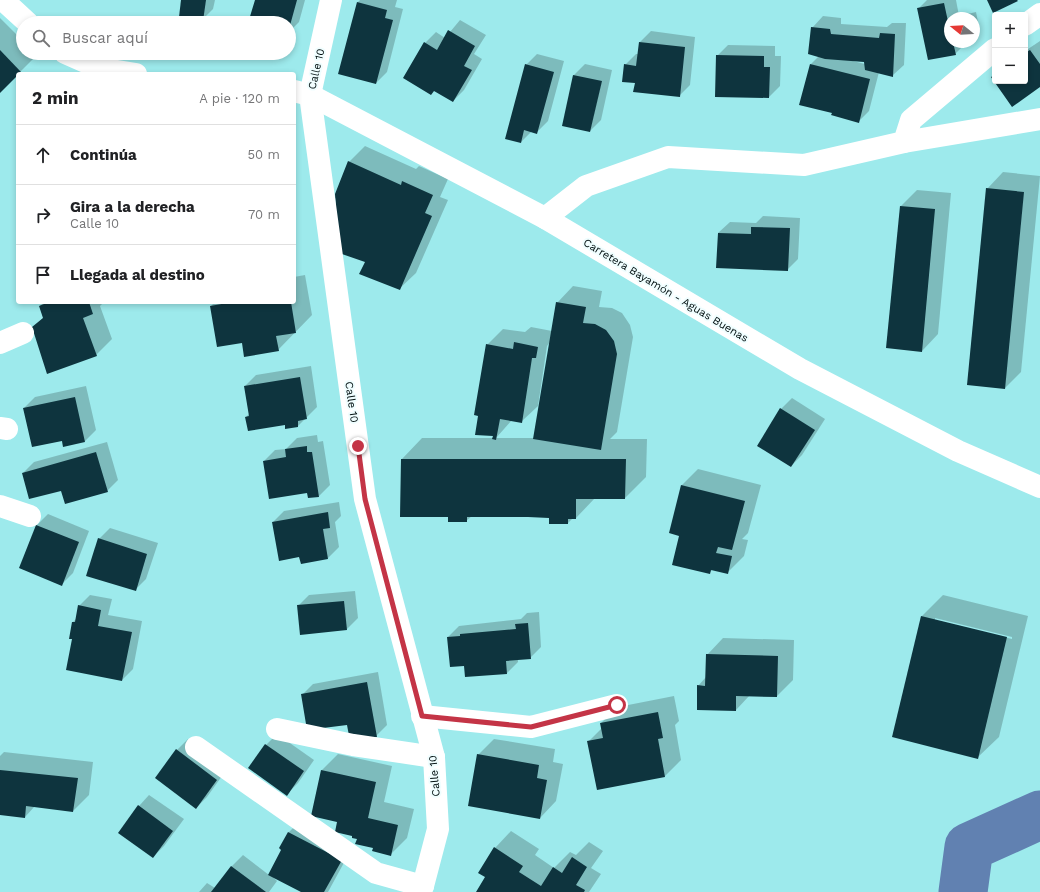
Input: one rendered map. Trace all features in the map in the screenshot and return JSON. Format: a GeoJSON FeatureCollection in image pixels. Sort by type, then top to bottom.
{"type":"FeatureCollection","features":[{"type":"Feature","properties":{"kind":"street"},"geometry":{"type":"LineString","coordinates":[[3,0],[20,16]]}},
{"type":"Feature","properties":{"kind":"street","name":"Calle 10"},"geometry":{"type":"LineString","coordinates":[[331,0],[302,93],[365,499],[434,757],[438,829],[421,889]]}},
{"type":"Feature","properties":{"kind":"street"},"geometry":{"type":"LineString","coordinates":[[1028,23],[1040,14]]}},
{"type":"Feature","properties":{"kind":"street"},"geometry":{"type":"LineString","coordinates":[[904,142],[911,120],[992,52]]}},
{"type":"Feature","properties":{"kind":"street"},"geometry":{"type":"LineString","coordinates":[[81,60],[99,68],[124,72]]}},
{"type":"Feature","properties":{"kind":"street","name":"Carretera Bayamón - Aguas Buenas"},"geometry":{"type":"LineString","coordinates":[[302,93],[545,218],[800,369],[958,451],[1040,487]]}},
{"type":"Feature","properties":{"kind":"street"},"geometry":{"type":"LineString","coordinates":[[545,218],[586,186],[668,157],[804,165],[904,142],[1040,119]]}},
{"type":"Feature","properties":{"kind":"street"},"geometry":{"type":"LineString","coordinates":[[0,343],[24,333]]}},
{"type":"Feature","properties":{"kind":"street"},"geometry":{"type":"LineString","coordinates":[[0,506],[30,516]]}},
{"type":"Feature","properties":{"kind":"street"},"geometry":{"type":"LineString","coordinates":[[422,716],[531,727],[617,705]]}},
{"type":"Feature","properties":{"kind":"street"},"geometry":{"type":"LineString","coordinates":[[277,729],[353,745],[434,757]]}},
{"type":"Feature","properties":{"kind":"street"},"geometry":{"type":"LineString","coordinates":[[196,747],[376,873],[421,889]]}},
{"type":"Feature","properties":{"kind":"building"},"geometry":{"type":"Polygon","coordinates":[[[181,0],[206,0],[204,16],[179,16],[181,0]]]}},
{"type":"Feature","properties":{"kind":"building"},"geometry":{"type":"Polygon","coordinates":[[[255,0],[297,0],[293,16],[250,16],[255,0]]]}},
{"type":"Feature","properties":{"kind":"building"},"geometry":{"type":"Polygon","coordinates":[[[987,0],[1018,1],[995,12],[993,12],[987,0]]]}},
{"type":"Feature","properties":{"kind":"building"},"geometry":{"type":"Polygon","coordinates":[[[357,2],[387,10],[385,18],[393,20],[376,84],[338,74],[357,2]]]}},
{"type":"Feature","properties":{"kind":"building"},"geometry":{"type":"Polygon","coordinates":[[[944,3],[946,12],[944,12],[944,48],[954,48],[956,55],[928,60],[917,8],[944,3]]]}},
{"type":"Feature","properties":{"kind":"building"},"geometry":{"type":"Polygon","coordinates":[[[811,27],[830,29],[831,34],[879,38],[880,33],[895,34],[893,77],[865,70],[864,62],[825,59],[808,54],[811,27]]]}},
{"type":"Feature","properties":{"kind":"building"},"geometry":{"type":"Polygon","coordinates":[[[448,30],[475,46],[464,66],[472,70],[453,102],[434,91],[431,95],[403,78],[424,42],[437,50],[448,30]]]}},
{"type":"Feature","properties":{"kind":"building"},"geometry":{"type":"Polygon","coordinates":[[[639,42],[685,47],[680,97],[633,92],[635,83],[622,82],[624,64],[636,66],[639,42]]]}},
{"type":"Feature","properties":{"kind":"building"},"geometry":{"type":"Polygon","coordinates":[[[0,50],[21,72],[16,72],[16,77],[0,93],[0,50]]]}},
{"type":"Feature","properties":{"kind":"building"},"geometry":{"type":"Polygon","coordinates":[[[1030,50],[1040,64],[1040,87],[1012,107],[996,84],[1028,84],[1028,51],[1030,50]]]}},
{"type":"Feature","properties":{"kind":"building"},"geometry":{"type":"Polygon","coordinates":[[[716,55],[764,56],[764,67],[770,67],[769,98],[715,97],[716,55]]]}},
{"type":"Feature","properties":{"kind":"building"},"geometry":{"type":"Polygon","coordinates":[[[525,64],[554,72],[537,134],[524,130],[521,143],[505,139],[525,64]]]}},
{"type":"Feature","properties":{"kind":"building"},"geometry":{"type":"Polygon","coordinates":[[[810,64],[870,79],[859,123],[831,115],[832,113],[799,105],[810,64]]]}},
{"type":"Feature","properties":{"kind":"building"},"geometry":{"type":"Polygon","coordinates":[[[573,75],[602,81],[590,132],[562,126],[573,75]]]}},
{"type":"Feature","properties":{"kind":"building"},"geometry":{"type":"Polygon","coordinates":[[[348,161],[401,185],[402,181],[433,195],[425,213],[432,216],[400,290],[359,274],[365,262],[339,253],[335,194],[348,161]]]}},
{"type":"Feature","properties":{"kind":"building"},"geometry":{"type":"Polygon","coordinates":[[[986,188],[1024,192],[1005,389],[967,385],[986,188]]]}},
{"type":"Feature","properties":{"kind":"building"},"geometry":{"type":"Polygon","coordinates":[[[900,206],[935,209],[922,352],[886,348],[900,206]]]}},
{"type":"Feature","properties":{"kind":"building"},"geometry":{"type":"Polygon","coordinates":[[[751,227],[790,228],[788,271],[716,268],[718,233],[751,234],[751,227]]]}},
{"type":"Feature","properties":{"kind":"building"},"geometry":{"type":"Polygon","coordinates":[[[556,302],[586,307],[583,323],[595,324],[606,330],[614,341],[617,354],[601,450],[533,439],[556,302]]]}},
{"type":"Feature","properties":{"kind":"building"},"geometry":{"type":"Polygon","coordinates":[[[44,304],[90,304],[93,314],[83,318],[97,356],[47,374],[32,327],[43,318],[39,306],[44,304]]]}},
{"type":"Feature","properties":{"kind":"building"},"geometry":{"type":"Polygon","coordinates":[[[222,304],[291,304],[296,333],[276,336],[279,351],[244,357],[242,343],[217,347],[210,306],[222,304]]]}},
{"type":"Feature","properties":{"kind":"building"},"geometry":{"type":"Polygon","coordinates":[[[514,342],[538,347],[536,358],[532,358],[522,423],[500,419],[496,440],[492,439],[493,436],[475,435],[478,416],[474,415],[486,344],[513,349],[514,342]]]}},
{"type":"Feature","properties":{"kind":"building"},"geometry":{"type":"Polygon","coordinates":[[[300,377],[307,419],[298,421],[298,427],[285,429],[285,425],[248,431],[245,417],[249,416],[244,386],[300,377]]]}},
{"type":"Feature","properties":{"kind":"building"},"geometry":{"type":"Polygon","coordinates":[[[75,397],[85,442],[63,447],[62,441],[32,447],[23,408],[75,397]]]}},
{"type":"Feature","properties":{"kind":"building"},"geometry":{"type":"Polygon","coordinates":[[[780,408],[815,430],[791,467],[757,446],[780,408]]]}},
{"type":"Feature","properties":{"kind":"building"},"geometry":{"type":"Polygon","coordinates":[[[307,446],[307,452],[312,452],[319,497],[308,498],[307,493],[269,499],[263,461],[286,457],[285,449],[307,446]]]}},
{"type":"Feature","properties":{"kind":"building"},"geometry":{"type":"Polygon","coordinates":[[[96,452],[108,492],[65,504],[61,491],[29,499],[22,473],[96,452]]]}},
{"type":"Feature","properties":{"kind":"building"},"geometry":{"type":"Polygon","coordinates":[[[401,459],[626,459],[625,499],[576,499],[576,519],[568,519],[568,524],[549,524],[549,518],[528,517],[467,517],[467,522],[448,522],[448,517],[400,517],[401,459]]]}},
{"type":"Feature","properties":{"kind":"building"},"geometry":{"type":"Polygon","coordinates":[[[681,485],[745,501],[732,550],[718,547],[716,553],[732,556],[728,574],[711,570],[710,574],[672,565],[679,536],[669,533],[681,485]]]}},
{"type":"Feature","properties":{"kind":"building"},"geometry":{"type":"Polygon","coordinates":[[[328,512],[330,528],[323,529],[328,559],[301,564],[299,557],[279,561],[272,522],[328,512]]]}},
{"type":"Feature","properties":{"kind":"building"},"geometry":{"type":"Polygon","coordinates":[[[36,525],[79,542],[62,586],[19,568],[36,525]]]}},
{"type":"Feature","properties":{"kind":"building"},"geometry":{"type":"Polygon","coordinates":[[[98,538],[147,554],[136,591],[86,576],[98,538]]]}},
{"type":"Feature","properties":{"kind":"building"},"geometry":{"type":"Polygon","coordinates":[[[344,601],[347,630],[300,635],[297,605],[344,601]]]}},
{"type":"Feature","properties":{"kind":"building"},"geometry":{"type":"Polygon","coordinates":[[[78,605],[101,610],[98,626],[132,632],[122,681],[66,670],[72,639],[69,639],[72,622],[75,622],[78,605]]]}},
{"type":"Feature","properties":{"kind":"building"},"geometry":{"type":"Polygon","coordinates":[[[921,616],[1007,637],[978,759],[892,737],[921,616]]]}},
{"type":"Feature","properties":{"kind":"building"},"geometry":{"type":"Polygon","coordinates":[[[528,623],[531,659],[506,661],[507,674],[465,677],[464,666],[450,667],[447,637],[460,636],[460,634],[516,629],[515,624],[528,623]]]}},
{"type":"Feature","properties":{"kind":"building"},"geometry":{"type":"Polygon","coordinates":[[[706,654],[778,656],[777,697],[736,696],[736,711],[697,710],[697,685],[705,686],[706,654]]]}},
{"type":"Feature","properties":{"kind":"building"},"geometry":{"type":"Polygon","coordinates":[[[367,682],[377,737],[350,741],[347,725],[307,730],[301,694],[367,682]]]}},
{"type":"Feature","properties":{"kind":"building"},"geometry":{"type":"Polygon","coordinates":[[[658,712],[663,738],[658,739],[665,777],[597,790],[587,741],[603,738],[600,723],[658,712]]]}},
{"type":"Feature","properties":{"kind":"building"},"geometry":{"type":"Polygon","coordinates":[[[265,744],[304,771],[287,796],[248,768],[265,744]]]}},
{"type":"Feature","properties":{"kind":"building"},"geometry":{"type":"Polygon","coordinates":[[[176,749],[217,780],[196,809],[155,778],[176,749]]]}},
{"type":"Feature","properties":{"kind":"building"},"geometry":{"type":"Polygon","coordinates":[[[477,754],[539,765],[537,778],[547,780],[540,819],[468,806],[477,754]]]}},
{"type":"Feature","properties":{"kind":"building"},"geometry":{"type":"Polygon","coordinates":[[[0,770],[78,778],[73,812],[26,806],[25,818],[0,815],[0,770]]]}},
{"type":"Feature","properties":{"kind":"building"},"geometry":{"type":"Polygon","coordinates":[[[321,770],[376,782],[368,818],[398,825],[391,856],[372,851],[373,848],[355,844],[357,839],[352,838],[352,836],[335,832],[337,822],[311,816],[321,770]]]}},
{"type":"Feature","properties":{"kind":"building"},"geometry":{"type":"Polygon","coordinates":[[[138,805],[173,831],[153,858],[118,833],[138,805]]]}},
{"type":"Feature","properties":{"kind":"building"},"geometry":{"type":"Polygon","coordinates":[[[288,832],[342,860],[324,892],[301,892],[268,875],[281,850],[279,848],[288,832]]]}},
{"type":"Feature","properties":{"kind":"building"},"geometry":{"type":"Polygon","coordinates":[[[494,847],[523,866],[519,872],[541,886],[553,867],[562,873],[572,857],[587,867],[576,885],[585,890],[584,892],[476,892],[485,877],[478,873],[494,847]]]}},
{"type":"Feature","properties":{"kind":"building"},"geometry":{"type":"Polygon","coordinates":[[[231,866],[266,892],[211,892],[231,866]]]}},
{"type":"Feature","properties":{"kind":"waterway"},"geometry":{"type":"LineString","coordinates":[[963,892],[969,847],[1040,815]]}},
{"type":"Feature","properties":{"kind":"route"},"geometry":{"type":"LineString","coordinates":[[358,446],[365,499],[422,716],[531,727],[617,705]]}}]}
